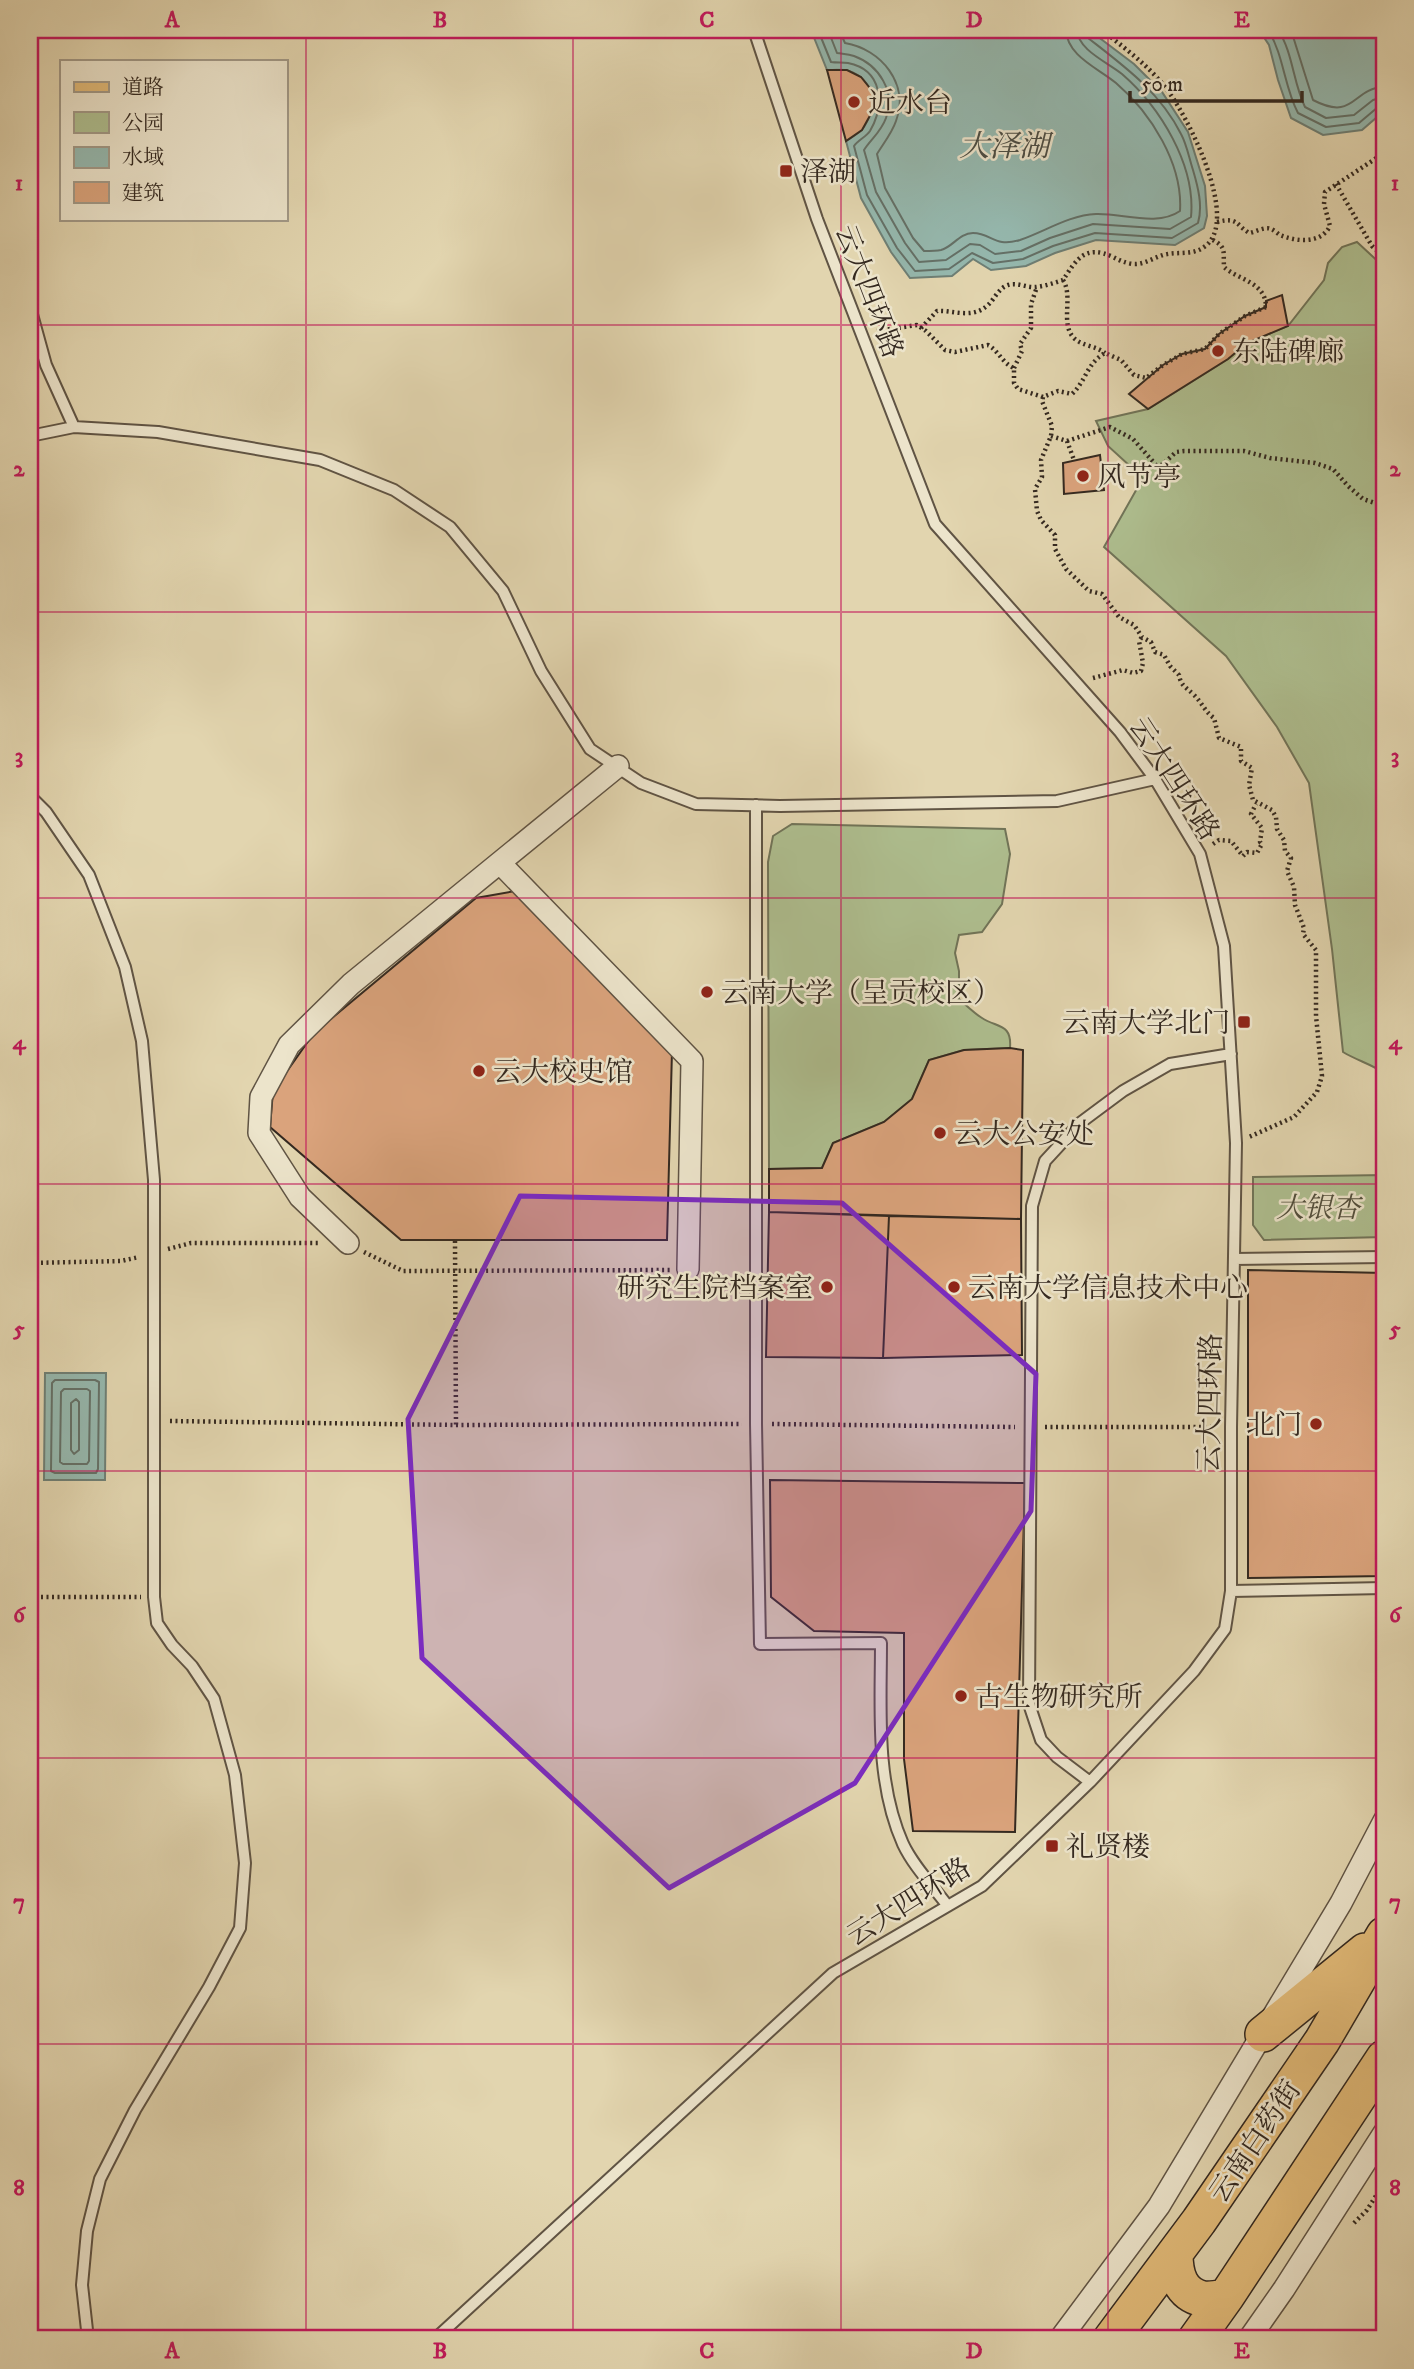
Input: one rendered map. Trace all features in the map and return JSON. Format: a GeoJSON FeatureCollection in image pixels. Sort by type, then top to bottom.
{"type":"FeatureCollection","features":[{"type":"Feature","properties":{"kind":"main road"},"geometry":{"type":"LineString","coordinates":[[1263,2034],[1384,1935]]}},
{"type":"Feature","properties":{"kind":"main road","name":"云南白药街"},"geometry":{"type":"LineString","coordinates":[[1111,2339],[1175,2254],[1322,2041],[1384,1935]]}},
{"type":"Feature","properties":{"kind":"main road"},"geometry":{"type":"LineString","coordinates":[[1196,2339],[1384,2058]]}},
{"type":"Feature","properties":{"kind":"main road"},"geometry":{"type":"LineString","coordinates":[[1175,2254],[1175,2274],[1186,2290],[1204,2299],[1226,2297]]}},
{"type":"Feature","properties":{"kind":"street"},"geometry":{"type":"LineString","coordinates":[[348,1243],[300,1197],[258,1133],[261,1097],[289,1045],[351,984],[618,766]]}},
{"type":"Feature","properties":{"kind":"street"},"geometry":{"type":"LineString","coordinates":[[499,863],[692,1061],[688,1269]]}},
{"type":"Feature","properties":{"kind":"street"},"geometry":{"type":"LineString","coordinates":[[1060,2339],[1159,2206],[1341,1903],[1384,1821]]}},
{"type":"Feature","properties":{"kind":"street"},"geometry":{"type":"LineString","coordinates":[[1249,2339],[1384,2133]]}},
{"type":"Feature","properties":{"kind":"lane","name":"云大四环路"},"geometry":{"type":"LineString","coordinates":[[435,2339],[833,1973],[982,1885],[1090,1782],[1194,1671],[1225,1629],[1231,1591],[1236,1143],[1224,946],[1200,855],[1155,779],[1119,732],[935,524],[817,219],[754,30]]}},
{"type":"Feature","properties":{"kind":"lane"},"geometry":{"type":"LineString","coordinates":[[30,307],[46,365],[74,427]]}},
{"type":"Feature","properties":{"kind":"lane"},"geometry":{"type":"LineString","coordinates":[[30,436],[74,427],[158,432],[320,460],[394,490],[450,527],[503,591],[541,671],[590,749],[641,783],[696,804],[1056,801],[1155,779]]}},
{"type":"Feature","properties":{"kind":"lane"},"geometry":{"type":"LineString","coordinates":[[30,796],[46,812],[89,875],[125,967],[142,1041],[154,1180],[154,1597],[158,1623],[214,1699],[235,1775],[245,1863],[240,1927],[209,1987],[135,2110],[100,2179],[87,2231],[82,2285],[88,2339]]}},
{"type":"Feature","properties":{"kind":"lane"},"geometry":{"type":"LineString","coordinates":[[756,805],[756,1424],[760,1644],[881,1643],[881,1754],[886,1784],[903,1843],[916,1867],[947,1905]]}},
{"type":"Feature","properties":{"kind":"lane"},"geometry":{"type":"LineString","coordinates":[[1090,1782],[1057,1757],[1041,1740],[1029,1704],[1032,1206],[1045,1161],[1080,1124],[1123,1091],[1170,1064],[1231,1054]]}},
{"type":"Feature","properties":{"kind":"lane"},"geometry":{"type":"LineString","coordinates":[[1234,1259],[1384,1257]]}},
{"type":"Feature","properties":{"kind":"lane"},"geometry":{"type":"LineString","coordinates":[[1231,1591],[1384,1588]]}},
{"type":"Feature","properties":{"kind":"path"},"geometry":{"type":"LineString","coordinates":[[921,328],[937,311],[953,314],[973,313],[986,307],[1000,290],[1008,285],[1037,287],[1063,281],[1078,258],[1088,253],[1098,252],[1135,265],[1162,255],[1191,253],[1206,247],[1216,231],[1214,189],[1191,131],[1166,88],[1102,30]]}},
{"type":"Feature","properties":{"kind":"path"},"geometry":{"type":"LineString","coordinates":[[1217,222],[1227,219],[1237,221],[1249,233],[1266,228],[1284,236],[1309,240],[1319,238],[1326,234],[1330,226],[1323,196],[1325,192],[1375,159],[1384,150]]}},
{"type":"Feature","properties":{"kind":"path"},"geometry":{"type":"LineString","coordinates":[[1336,184],[1372,246],[1384,257]]}},
{"type":"Feature","properties":{"kind":"path"},"geometry":{"type":"LineString","coordinates":[[1063,281],[1067,287],[1068,322],[1072,336],[1121,360],[1134,375],[1146,378],[1182,354],[1205,349],[1219,334],[1245,316],[1266,307],[1261,291],[1224,267],[1224,251],[1220,244],[1211,239]]}},
{"type":"Feature","properties":{"kind":"path"},"geometry":{"type":"LineString","coordinates":[[1037,287],[1031,304],[1031,328],[1020,344],[1022,351],[1014,368],[1014,383],[1018,389],[1043,397],[1058,391],[1072,394],[1080,387],[1092,363],[1105,353]]}},
{"type":"Feature","properties":{"kind":"path"},"geometry":{"type":"LineString","coordinates":[[863,334],[917,325],[945,350],[955,352],[988,345],[997,350],[1005,364],[1014,368]]}},
{"type":"Feature","properties":{"kind":"path"},"geometry":{"type":"LineString","coordinates":[[1043,397],[1042,401],[1052,426],[1051,436],[1041,460],[1042,477],[1035,489],[1037,511],[1041,520],[1055,535],[1055,549],[1066,569],[1089,591],[1102,594],[1119,617],[1137,627],[1142,637],[1151,642],[1155,652],[1164,655],[1185,688],[1192,692],[1206,713],[1214,718],[1219,738],[1241,747],[1241,761],[1252,768],[1249,785],[1253,800],[1256,804],[1272,810],[1276,817],[1277,829],[1284,840],[1285,851],[1291,858],[1287,871],[1294,887],[1295,905],[1304,928],[1303,934],[1316,950],[1315,1016],[1322,1076],[1317,1091],[1294,1117],[1236,1143]]}},
{"type":"Feature","properties":{"kind":"path"},"geometry":{"type":"LineString","coordinates":[[1051,436],[1067,441],[1110,427],[1133,439],[1156,465],[1162,465],[1176,452],[1184,451],[1244,452],[1315,463],[1333,469],[1363,499],[1384,506]]}},
{"type":"Feature","properties":{"kind":"path"},"geometry":{"type":"LineString","coordinates":[[1067,441],[1074,460]]}},
{"type":"Feature","properties":{"kind":"path"},"geometry":{"type":"LineString","coordinates":[[1081,690],[1092,679],[1101,675],[1123,670],[1133,673],[1141,671],[1143,663],[1139,640],[1142,637]]}},
{"type":"Feature","properties":{"kind":"path"},"geometry":{"type":"LineString","coordinates":[[1200,855],[1219,840],[1231,841],[1243,856],[1247,852],[1257,853],[1262,844],[1262,828],[1251,814],[1251,809],[1256,804]]}},
{"type":"Feature","properties":{"kind":"path"},"geometry":{"type":"LineString","coordinates":[[455,1241],[456,1424]]}},
{"type":"Feature","properties":{"kind":"path"},"geometry":{"type":"LineString","coordinates":[[191,1243],[278,1243]]}},
{"type":"Feature","properties":{"kind":"path"},"geometry":{"type":"LineString","coordinates":[[30,1263],[121,1261]]}},
{"type":"Feature","properties":{"kind":"path"},"geometry":{"type":"LineString","coordinates":[[403,1271],[688,1269]]}},
{"type":"Feature","properties":{"kind":"path"},"geometry":{"type":"LineString","coordinates":[[155,1421],[1231,1427]]}},
{"type":"Feature","properties":{"kind":"path"},"geometry":{"type":"LineString","coordinates":[[30,1597],[154,1597]]}},
{"type":"Feature","properties":{"kind":"highlighted area"},"geometry":{"type":"Polygon","coordinates":[[[520,1196],[842,1203],[1036,1374],[1031,1511],[855,1783],[669,1888],[422,1658],[408,1419],[520,1196]]]}},
{"type":"Feature","properties":{"kind":"green space"},"geometry":{"type":"Polygon","coordinates":[[[1357,242],[1384,267],[1384,1073],[1343,1052],[1309,783],[1277,727],[1226,656],[1104,547],[1143,478],[1108,446],[1096,421],[1148,409],[1228,359],[1247,343],[1288,326],[1324,280],[1328,263],[1342,247],[1357,242]]]}},
{"type":"Feature","properties":{"kind":"green space"},"geometry":{"type":"Polygon","coordinates":[[[792,824],[1005,829],[1010,854],[1002,904],[982,932],[959,935],[955,953],[959,971],[959,999],[982,1018],[1006,1030],[1010,1048],[964,1050],[929,1060],[912,1099],[884,1122],[833,1143],[822,1168],[769,1169],[768,862],[773,836],[792,824]]]}},
{"type":"Feature","properties":{"kind":"green space","name":"大银杏"},"geometry":{"type":"Polygon","coordinates":[[[1384,1175],[1384,1237],[1264,1240],[1253,1225],[1253,1177],[1384,1175]]]}},
{"type":"Feature","properties":{"kind":"water","name":"大泽湖"},"geometry":{"type":"Polygon","coordinates":[[[811,30],[1089,30],[1134,64],[1162,92],[1188,132],[1205,186],[1207,216],[1204,228],[1175,245],[1096,240],[1026,266],[991,270],[973,259],[952,276],[910,278],[891,252],[861,198],[846,141],[864,127],[868,119],[872,103],[869,87],[858,75],[849,71],[827,70],[811,30]]]}},
{"type":"Feature","properties":{"kind":"water"},"geometry":{"type":"Polygon","coordinates":[[[1259,30],[1384,30],[1384,111],[1362,130],[1323,135],[1291,118],[1269,45],[1259,30]]]}},
{"type":"Feature","properties":{"kind":"water"},"geometry":{"type":"Polygon","coordinates":[[[45,1373],[106,1373],[105,1480],[44,1480],[45,1373]]]}},
{"type":"Feature","properties":{"kind":"building","name":"近水台"},"geometry":{"type":"Polygon","coordinates":[[[827,70],[847,70],[861,77],[873,92],[872,112],[862,130],[846,141],[827,70]]]}},
{"type":"Feature","properties":{"kind":"building","name":"东陆碑廊"},"geometry":{"type":"Polygon","coordinates":[[[1282,295],[1288,326],[1247,343],[1228,359],[1148,409],[1129,394],[1163,365],[1182,354],[1205,349],[1219,334],[1245,316],[1266,307],[1266,301],[1282,295]]]}},
{"type":"Feature","properties":{"kind":"building","name":"风节亭"},"geometry":{"type":"Polygon","coordinates":[[[1100,455],[1104,490],[1064,494],[1063,463],[1100,455]]]}},
{"type":"Feature","properties":{"kind":"building","name":"云大校史馆"},"geometry":{"type":"Polygon","coordinates":[[[515,891],[672,1051],[667,1240],[401,1240],[270,1127],[273,1091],[314,1033],[476,898],[515,891]]]}},
{"type":"Feature","properties":{"kind":"building","name":"云大公安处"},"geometry":{"type":"Polygon","coordinates":[[[964,1050],[1023,1050],[1021,1219],[769,1212],[769,1169],[822,1168],[833,1143],[884,1122],[912,1099],[929,1060],[964,1050]]]}},
{"type":"Feature","properties":{"kind":"building","name":"研究生院档案室"},"geometry":{"type":"Polygon","coordinates":[[[769,1212],[889,1216],[883,1358],[766,1357],[769,1212]]]}},
{"type":"Feature","properties":{"kind":"building","name":"云南大学信息技术中心"},"geometry":{"type":"Polygon","coordinates":[[[889,1216],[1021,1219],[1022,1355],[883,1358],[889,1216]]]}},
{"type":"Feature","properties":{"kind":"building","name":"北门"},"geometry":{"type":"Polygon","coordinates":[[[1248,1270],[1384,1273],[1384,1576],[1248,1578],[1248,1270]]]}},
{"type":"Feature","properties":{"kind":"building","name":"古生物研究所"},"geometry":{"type":"Polygon","coordinates":[[[770,1480],[1025,1483],[1015,1832],[913,1831],[904,1759],[904,1633],[814,1631],[771,1597],[770,1480]]]}},
{"type":"Feature","properties":{"kind":"place","name":"近水台"},"geometry":{"type":"Point","coordinates":[854,102]}},
{"type":"Feature","properties":{"kind":"place","name":"泽湖"},"geometry":{"type":"Point","coordinates":[786,171]}},
{"type":"Feature","properties":{"kind":"place","name":"东陆碑廊"},"geometry":{"type":"Point","coordinates":[1218,351]}},
{"type":"Feature","properties":{"kind":"place","name":"风节亭"},"geometry":{"type":"Point","coordinates":[1083,476]}},
{"type":"Feature","properties":{"kind":"place","name":"云南大学（呈贡校区）"},"geometry":{"type":"Point","coordinates":[707,992]}},
{"type":"Feature","properties":{"kind":"place","name":"云南大学北门"},"geometry":{"type":"Point","coordinates":[1244,1022]}},
{"type":"Feature","properties":{"kind":"place","name":"云大校史馆"},"geometry":{"type":"Point","coordinates":[479,1071]}},
{"type":"Feature","properties":{"kind":"place","name":"云大公安处"},"geometry":{"type":"Point","coordinates":[940,1133]}},
{"type":"Feature","properties":{"kind":"place","name":"研究生院档案室"},"geometry":{"type":"Point","coordinates":[827,1287]}},
{"type":"Feature","properties":{"kind":"place","name":"云南大学信息技术中心"},"geometry":{"type":"Point","coordinates":[954,1287]}},
{"type":"Feature","properties":{"kind":"place","name":"北门"},"geometry":{"type":"Point","coordinates":[1316,1424]}},
{"type":"Feature","properties":{"kind":"place","name":"古生物研究所"},"geometry":{"type":"Point","coordinates":[961,1696]}},
{"type":"Feature","properties":{"kind":"place","name":"礼贤楼"},"geometry":{"type":"Point","coordinates":[1052,1846]}}]}
